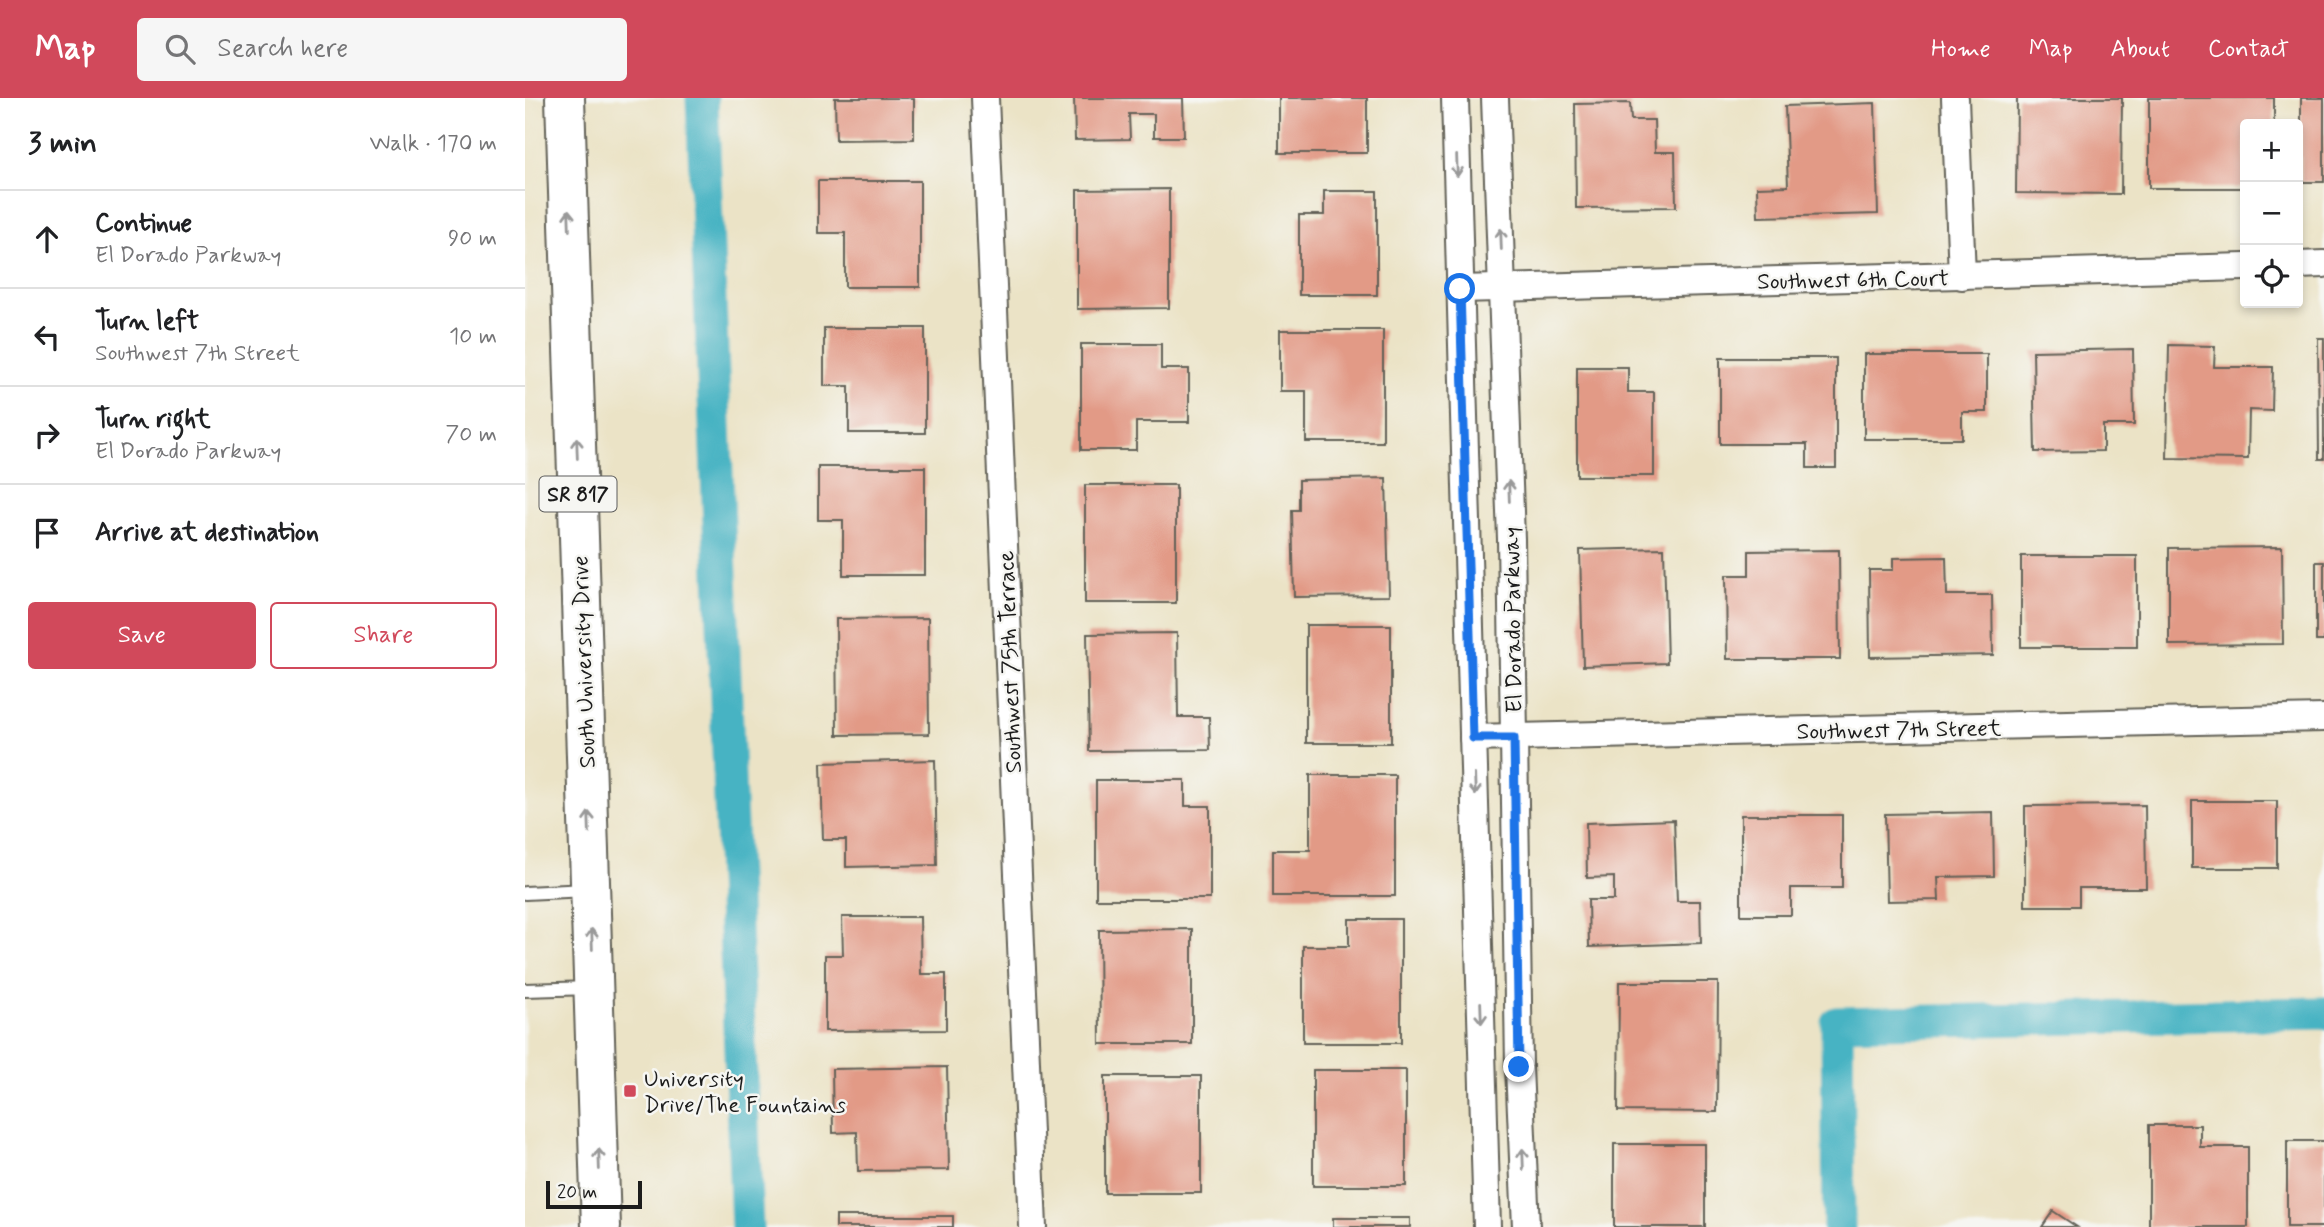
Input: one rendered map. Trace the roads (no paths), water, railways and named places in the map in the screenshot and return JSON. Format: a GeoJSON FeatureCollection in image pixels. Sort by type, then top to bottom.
{"type":"FeatureCollection","features":[{"type":"Feature","properties":{"kind":"main road","name":"South University Drive"},"geometry":{"type":"LineString","coordinates":[[565,98],[601,1227]]}},
{"type":"Feature","properties":{"kind":"street","name":"Southwest 75th Terrace"},"geometry":{"type":"LineString","coordinates":[[985,98],[1033,1227]]}},
{"type":"Feature","properties":{"kind":"street","name":"El Dorado Parkway"},"geometry":{"type":"LineString","coordinates":[[1455,98],[1487,1227]]}},
{"type":"Feature","properties":{"kind":"street","name":"El Dorado Parkway"},"geometry":{"type":"LineString","coordinates":[[1495,98],[1510,525],[1519,1067],[1526,1227]]}},
{"type":"Feature","properties":{"kind":"street"},"geometry":{"type":"LineString","coordinates":[[1955,98],[1962,276]]}},
{"type":"Feature","properties":{"kind":"street"},"geometry":{"type":"LineString","coordinates":[[2303,265],[2324,264]]}},
{"type":"Feature","properties":{"kind":"street","name":"Southwest 6th Court"},"geometry":{"type":"LineString","coordinates":[[1460,289],[2240,267]]}},
{"type":"Feature","properties":{"kind":"street","name":"Southwest 7th Street"},"geometry":{"type":"LineString","coordinates":[[1473,738],[2324,718]]}},
{"type":"Feature","properties":{"kind":"lane"},"geometry":{"type":"LineString","coordinates":[[525,892],[591,890]]}},
{"type":"Feature","properties":{"kind":"lane"},"geometry":{"type":"LineString","coordinates":[[525,990],[594,988]]}},
{"type":"Feature","properties":{"kind":"waterway"},"geometry":{"type":"LineString","coordinates":[[702,98],[747,1227]]}},
{"type":"Feature","properties":{"kind":"waterway"},"geometry":{"type":"LineString","coordinates":[[1839,1227],[1837,1023],[2324,1013]]}},
{"type":"Feature","properties":{"kind":"place","name":"University Drive/The Fountains"},"geometry":{"type":"Point","coordinates":[630,1091]}}]}
